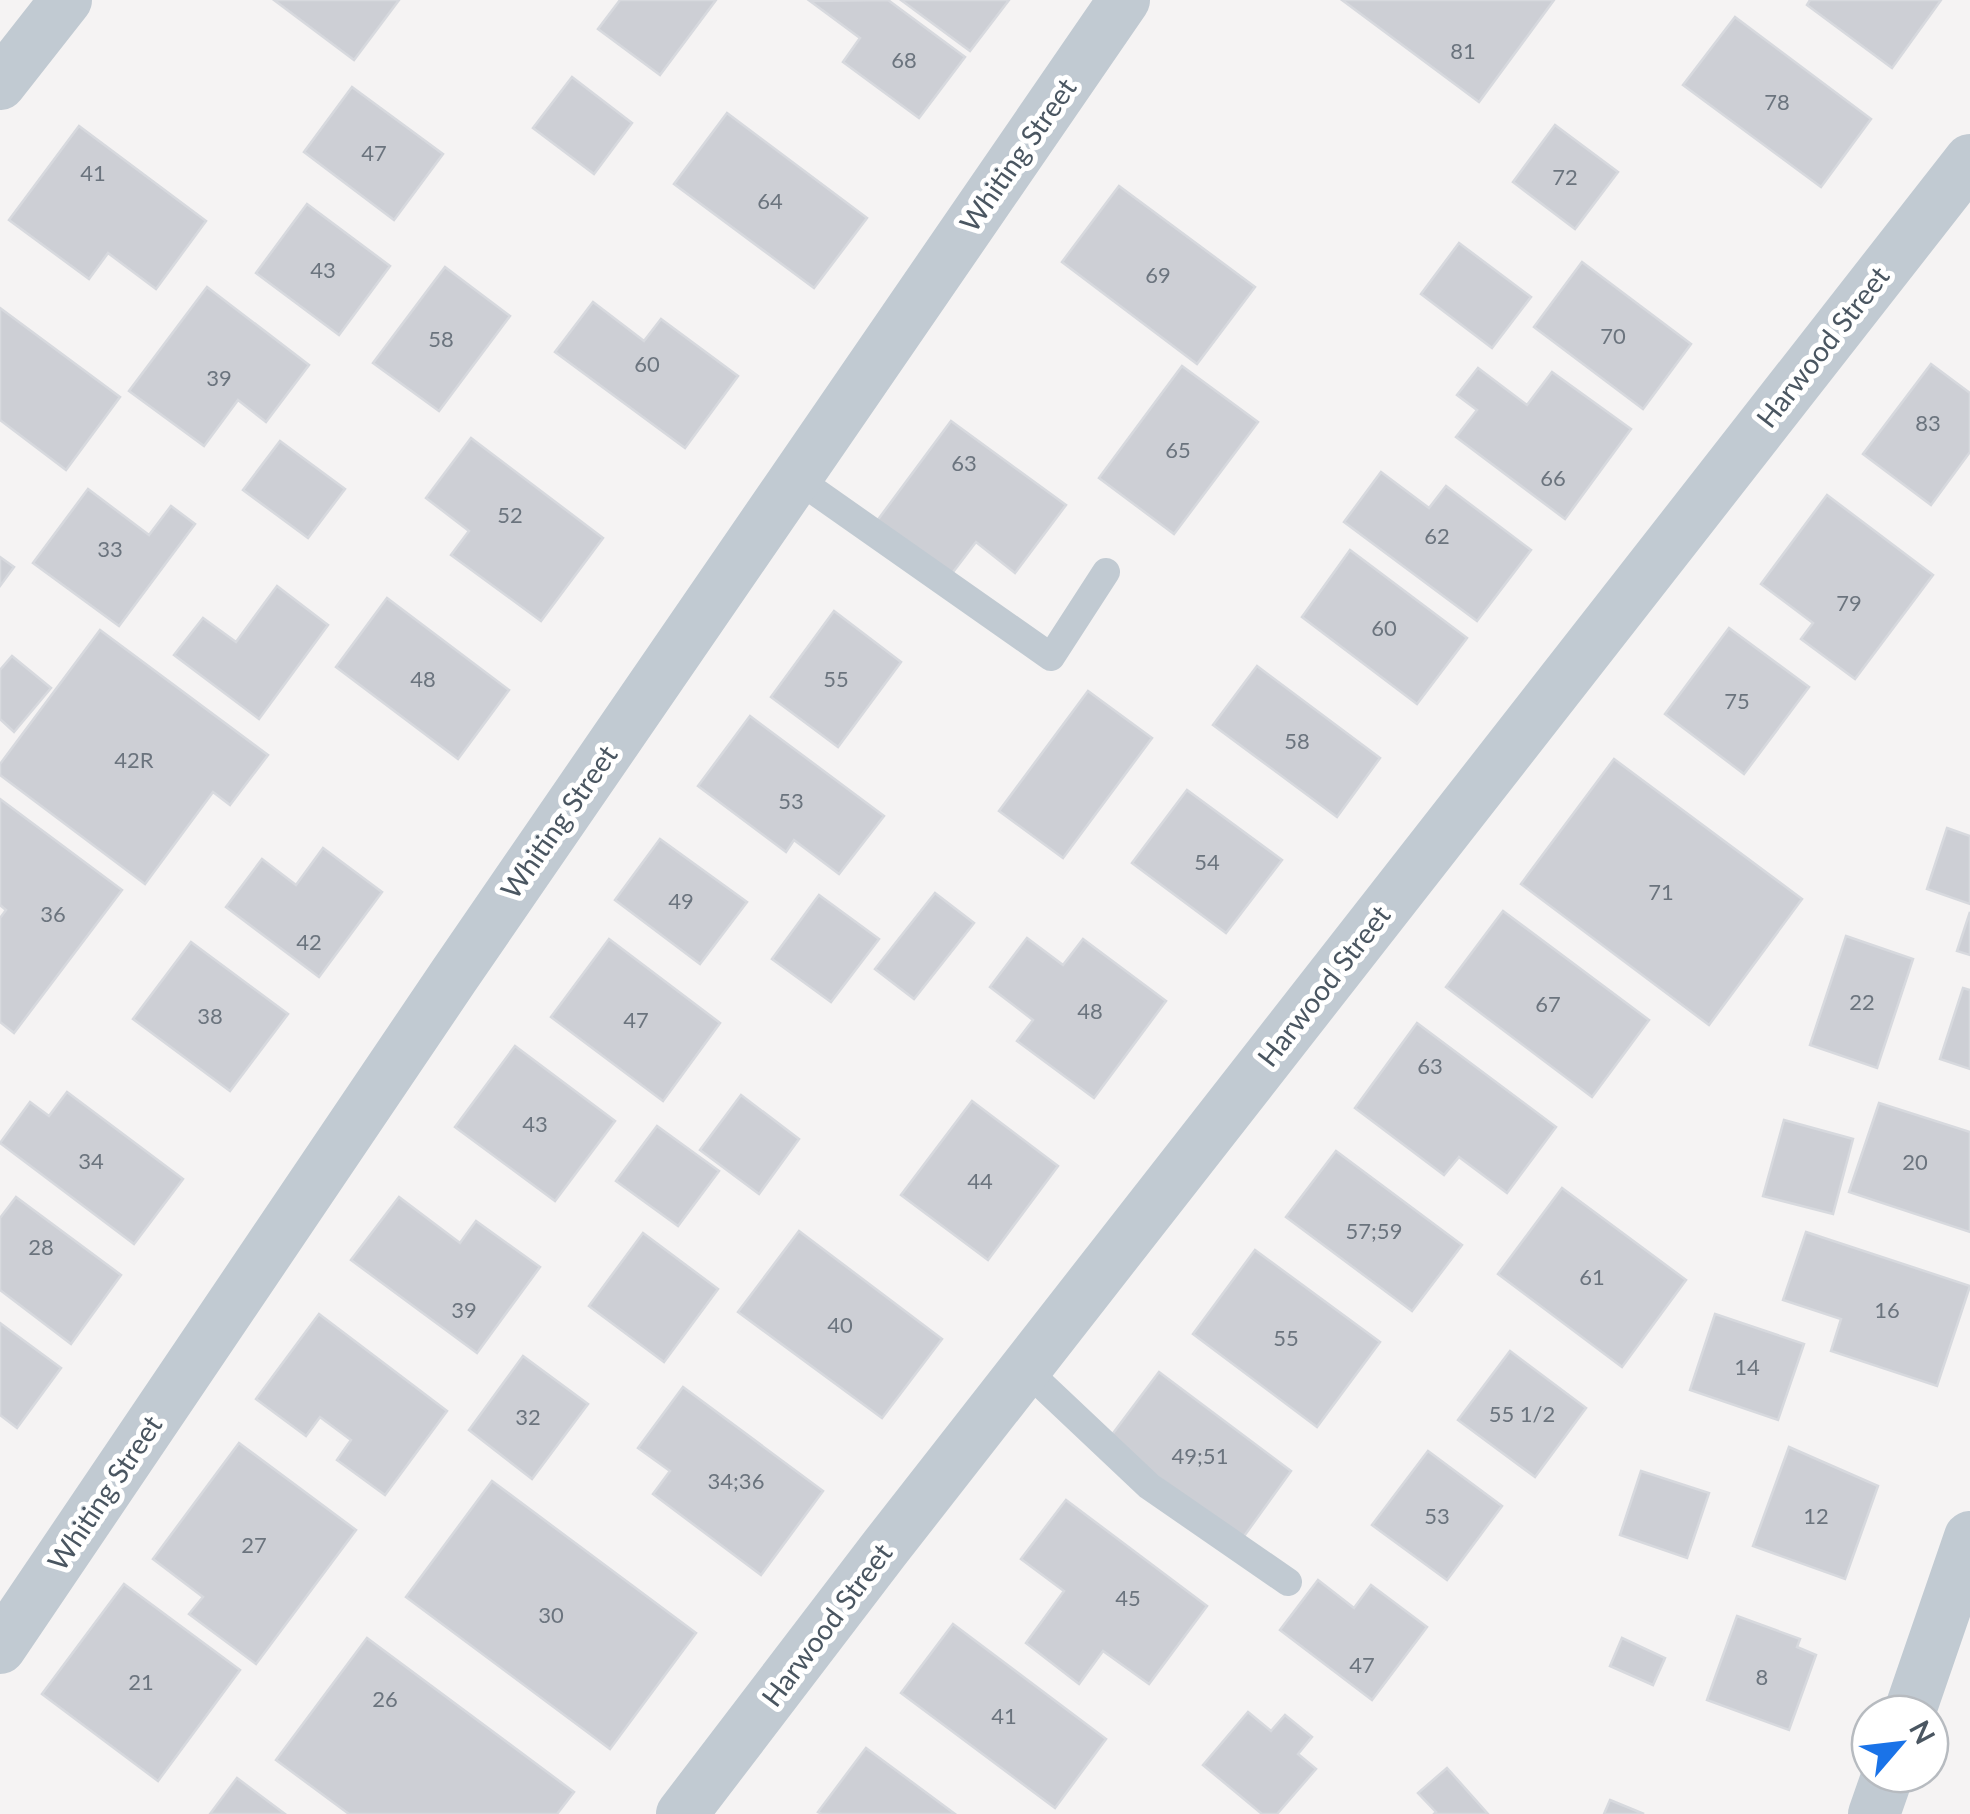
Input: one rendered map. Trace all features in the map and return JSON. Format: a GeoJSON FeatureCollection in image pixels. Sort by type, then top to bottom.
{"type":"FeatureCollection","features":[{"type":"Feature","properties":{"kind":"street"},"geometry":{"type":"LineString","coordinates":[[0,84],[66,0]]}},
{"type":"Feature","properties":{"kind":"street","name":"Whiting Street"},"geometry":{"type":"LineString","coordinates":[[0,1648],[453,977],[1124,0]]}},
{"type":"Feature","properties":{"kind":"street","name":"Harwood Street"},"geometry":{"type":"LineString","coordinates":[[682,1814],[1025,1368],[1970,160]]}},
{"type":"Feature","properties":{"kind":"street"},"geometry":{"type":"LineString","coordinates":[[1916,1694],[1970,1537]]}},
{"type":"Feature","properties":{"kind":"lane"},"geometry":{"type":"LineString","coordinates":[[796,478],[1052,657],[1106,572]]}},
{"type":"Feature","properties":{"kind":"lane"},"geometry":{"type":"LineString","coordinates":[[1025,1368],[1148,1486],[1288,1582]]}},
{"type":"Feature","properties":{"kind":"building"},"geometry":{"type":"Polygon","coordinates":[[[274,0],[399,0],[354,60],[274,0]]]}},
{"type":"Feature","properties":{"kind":"building"},"geometry":{"type":"Polygon","coordinates":[[[620,0],[716,0],[660,75],[598,29],[620,0]]]}},
{"type":"Feature","properties":{"kind":"building"},"geometry":{"type":"Polygon","coordinates":[[[888,0],[965,57],[919,118],[843,62],[860,38],[810,1],[888,0]]]}},
{"type":"Feature","properties":{"kind":"building"},"geometry":{"type":"Polygon","coordinates":[[[901,0],[1009,0],[970,51],[901,0]]]}},
{"type":"Feature","properties":{"kind":"building"},"geometry":{"type":"Polygon","coordinates":[[[1342,0],[1554,0],[1479,102],[1342,0]]]}},
{"type":"Feature","properties":{"kind":"building"},"geometry":{"type":"Polygon","coordinates":[[[1810,0],[1941,0],[1892,68],[1807,5],[1810,0]]]}},
{"type":"Feature","properties":{"kind":"building"},"geometry":{"type":"Polygon","coordinates":[[[1735,17],[1871,119],[1821,187],[1683,85],[1735,17]]]}},
{"type":"Feature","properties":{"kind":"building"},"geometry":{"type":"Polygon","coordinates":[[[572,77],[632,123],[594,174],[533,128],[572,77]]]}},
{"type":"Feature","properties":{"kind":"building"},"geometry":{"type":"Polygon","coordinates":[[[352,87],[443,154],[394,220],[304,152],[352,87]]]}},
{"type":"Feature","properties":{"kind":"building"},"geometry":{"type":"Polygon","coordinates":[[[727,113],[867,218],[814,288],[674,184],[727,113]]]}},
{"type":"Feature","properties":{"kind":"building"},"geometry":{"type":"Polygon","coordinates":[[[1555,125],[1618,172],[1575,229],[1513,182],[1555,125]]]}},
{"type":"Feature","properties":{"kind":"building"},"geometry":{"type":"Polygon","coordinates":[[[79,126],[206,221],[156,289],[108,253],[89,279],[9,220],[79,126]]]}},
{"type":"Feature","properties":{"kind":"building"},"geometry":{"type":"Polygon","coordinates":[[[1119,186],[1255,287],[1197,364],[1062,262],[1119,186]]]}},
{"type":"Feature","properties":{"kind":"building"},"geometry":{"type":"Polygon","coordinates":[[[307,204],[390,266],[339,335],[256,273],[307,204]]]}},
{"type":"Feature","properties":{"kind":"building"},"geometry":{"type":"Polygon","coordinates":[[[1459,243],[1531,297],[1492,348],[1421,294],[1459,243]]]}},
{"type":"Feature","properties":{"kind":"building"},"geometry":{"type":"Polygon","coordinates":[[[1582,262],[1691,344],[1643,409],[1534,327],[1582,262]]]}},
{"type":"Feature","properties":{"kind":"building"},"geometry":{"type":"Polygon","coordinates":[[[445,267],[510,316],[439,411],[373,363],[445,267]]]}},
{"type":"Feature","properties":{"kind":"building"},"geometry":{"type":"Polygon","coordinates":[[[207,287],[309,365],[266,422],[238,400],[204,446],[129,391],[207,287]]]}},
{"type":"Feature","properties":{"kind":"building"},"geometry":{"type":"Polygon","coordinates":[[[593,302],[644,341],[661,319],[738,376],[685,448],[555,352],[593,302]]]}},
{"type":"Feature","properties":{"kind":"building"},"geometry":{"type":"Polygon","coordinates":[[[0,308],[120,397],[66,470],[0,420],[0,308]]]}},
{"type":"Feature","properties":{"kind":"building"},"geometry":{"type":"Polygon","coordinates":[[[1931,364],[1970,393],[1970,452],[1931,505],[1863,454],[1931,364]]]}},
{"type":"Feature","properties":{"kind":"building"},"geometry":{"type":"Polygon","coordinates":[[[1182,366],[1258,422],[1174,534],[1099,478],[1182,366]]]}},
{"type":"Feature","properties":{"kind":"building"},"geometry":{"type":"Polygon","coordinates":[[[1478,368],[1527,405],[1552,372],[1631,429],[1565,519],[1456,437],[1477,410],[1457,395],[1478,368]]]}},
{"type":"Feature","properties":{"kind":"building"},"geometry":{"type":"Polygon","coordinates":[[[951,421],[1066,505],[1015,573],[976,542],[947,580],[874,525],[951,421]]]}},
{"type":"Feature","properties":{"kind":"building"},"geometry":{"type":"Polygon","coordinates":[[[471,438],[603,538],[541,621],[451,555],[469,531],[426,498],[471,438]]]}},
{"type":"Feature","properties":{"kind":"building"},"geometry":{"type":"Polygon","coordinates":[[[280,441],[345,489],[308,538],[243,490],[280,441]]]}},
{"type":"Feature","properties":{"kind":"building"},"geometry":{"type":"Polygon","coordinates":[[[1381,472],[1429,508],[1446,486],[1531,550],[1477,621],[1344,522],[1381,472]]]}},
{"type":"Feature","properties":{"kind":"building"},"geometry":{"type":"Polygon","coordinates":[[[88,489],[149,535],[171,506],[195,524],[119,626],[33,563],[88,489]]]}},
{"type":"Feature","properties":{"kind":"building"},"geometry":{"type":"Polygon","coordinates":[[[1827,495],[1933,575],[1855,679],[1801,639],[1813,623],[1761,584],[1827,495]]]}},
{"type":"Feature","properties":{"kind":"building"},"geometry":{"type":"Polygon","coordinates":[[[1350,550],[1467,638],[1417,704],[1302,617],[1350,550]]]}},
{"type":"Feature","properties":{"kind":"building"},"geometry":{"type":"Polygon","coordinates":[[[0,557],[14,567],[0,586],[0,557]]]}},
{"type":"Feature","properties":{"kind":"building"},"geometry":{"type":"Polygon","coordinates":[[[277,586],[328,625],[259,719],[174,655],[203,618],[236,642],[277,586]]]}},
{"type":"Feature","properties":{"kind":"building"},"geometry":{"type":"Polygon","coordinates":[[[387,598],[509,690],[458,759],[336,667],[387,598]]]}},
{"type":"Feature","properties":{"kind":"building"},"geometry":{"type":"Polygon","coordinates":[[[834,611],[901,662],[838,747],[771,697],[834,611]]]}},
{"type":"Feature","properties":{"kind":"building"},"geometry":{"type":"Polygon","coordinates":[[[1729,628],[1809,687],[1744,774],[1665,714],[1729,628]]]}},
{"type":"Feature","properties":{"kind":"building"},"geometry":{"type":"Polygon","coordinates":[[[100,630],[268,755],[230,805],[213,792],[145,884],[0,775],[0,764],[100,630]]]}},
{"type":"Feature","properties":{"kind":"building"},"geometry":{"type":"Polygon","coordinates":[[[12,656],[51,688],[14,732],[0,719],[0,670],[12,656]]]}},
{"type":"Feature","properties":{"kind":"building"},"geometry":{"type":"Polygon","coordinates":[[[1257,666],[1380,758],[1337,817],[1213,725],[1257,666]]]}},
{"type":"Feature","properties":{"kind":"building"},"geometry":{"type":"Polygon","coordinates":[[[1088,691],[1152,738],[1063,858],[999,811],[1088,691]]]}},
{"type":"Feature","properties":{"kind":"building"},"geometry":{"type":"Polygon","coordinates":[[[750,716],[884,816],[839,874],[794,840],[786,852],[698,786],[750,716]]]}},
{"type":"Feature","properties":{"kind":"building"},"geometry":{"type":"Polygon","coordinates":[[[1614,759],[1802,899],[1709,1025],[1521,884],[1614,759]]]}},
{"type":"Feature","properties":{"kind":"building"},"geometry":{"type":"Polygon","coordinates":[[[1187,790],[1282,860],[1226,933],[1132,863],[1187,790]]]}},
{"type":"Feature","properties":{"kind":"building"},"geometry":{"type":"Polygon","coordinates":[[[0,799],[122,890],[14,1033],[0,1022],[0,918],[6,910],[0,905],[0,799]]]}},
{"type":"Feature","properties":{"kind":"building"},"geometry":{"type":"Polygon","coordinates":[[[1947,828],[1970,836],[1970,904],[1927,889],[1947,828]]]}},
{"type":"Feature","properties":{"kind":"building"},"geometry":{"type":"Polygon","coordinates":[[[660,839],[747,902],[700,964],[615,900],[660,839]]]}},
{"type":"Feature","properties":{"kind":"building"},"geometry":{"type":"Polygon","coordinates":[[[323,848],[382,892],[319,977],[226,907],[262,859],[296,885],[323,848]]]}},
{"type":"Feature","properties":{"kind":"building"},"geometry":{"type":"Polygon","coordinates":[[[935,893],[974,923],[914,999],[875,969],[935,893]]]}},
{"type":"Feature","properties":{"kind":"building"},"geometry":{"type":"Polygon","coordinates":[[[819,895],[879,939],[831,1002],[772,959],[819,895]]]}},
{"type":"Feature","properties":{"kind":"building"},"geometry":{"type":"Polygon","coordinates":[[[1503,911],[1649,1020],[1592,1097],[1446,987],[1503,911]]]}},
{"type":"Feature","properties":{"kind":"building"},"geometry":{"type":"Polygon","coordinates":[[[1970,912],[1970,955],[1957,951],[1970,912]]]}},
{"type":"Feature","properties":{"kind":"building"},"geometry":{"type":"Polygon","coordinates":[[[1846,936],[1913,959],[1877,1068],[1810,1045],[1846,936]]]}},
{"type":"Feature","properties":{"kind":"building"},"geometry":{"type":"Polygon","coordinates":[[[1027,938],[1063,965],[1083,939],[1166,1001],[1094,1098],[1017,1041],[1033,1020],[990,987],[1027,938]]]}},
{"type":"Feature","properties":{"kind":"building"},"geometry":{"type":"Polygon","coordinates":[[[609,939],[720,1023],[663,1101],[551,1017],[609,939]]]}},
{"type":"Feature","properties":{"kind":"building"},"geometry":{"type":"Polygon","coordinates":[[[191,942],[288,1014],[230,1091],[133,1019],[191,942]]]}},
{"type":"Feature","properties":{"kind":"building"},"geometry":{"type":"Polygon","coordinates":[[[1963,988],[1970,990],[1970,1069],[1940,1059],[1963,988]]]}},
{"type":"Feature","properties":{"kind":"building"},"geometry":{"type":"Polygon","coordinates":[[[1417,1023],[1556,1127],[1507,1193],[1459,1157],[1444,1175],[1355,1108],[1417,1023]]]}},
{"type":"Feature","properties":{"kind":"building"},"geometry":{"type":"Polygon","coordinates":[[[515,1046],[615,1121],[555,1201],[455,1127],[515,1046]]]}},
{"type":"Feature","properties":{"kind":"building"},"geometry":{"type":"Polygon","coordinates":[[[67,1092],[183,1179],[134,1244],[0,1143],[30,1102],[49,1116],[67,1092]]]}},
{"type":"Feature","properties":{"kind":"building"},"geometry":{"type":"Polygon","coordinates":[[[741,1095],[799,1139],[759,1194],[700,1150],[741,1095]]]}},
{"type":"Feature","properties":{"kind":"building"},"geometry":{"type":"Polygon","coordinates":[[[972,1101],[1058,1166],[988,1260],[901,1195],[972,1101]]]}},
{"type":"Feature","properties":{"kind":"building"},"geometry":{"type":"Polygon","coordinates":[[[1879,1103],[1970,1132],[1970,1232],[1849,1192],[1879,1103]]]}},
{"type":"Feature","properties":{"kind":"building"},"geometry":{"type":"Polygon","coordinates":[[[1784,1120],[1853,1139],[1833,1214],[1763,1196],[1784,1120]]]}},
{"type":"Feature","properties":{"kind":"building"},"geometry":{"type":"Polygon","coordinates":[[[657,1126],[719,1171],[678,1226],[616,1181],[657,1126]]]}},
{"type":"Feature","properties":{"kind":"building"},"geometry":{"type":"Polygon","coordinates":[[[1336,1151],[1462,1245],[1412,1311],[1286,1217],[1336,1151]]]}},
{"type":"Feature","properties":{"kind":"building"},"geometry":{"type":"Polygon","coordinates":[[[1562,1188],[1686,1280],[1622,1367],[1498,1274],[1562,1188]]]}},
{"type":"Feature","properties":{"kind":"building"},"geometry":{"type":"Polygon","coordinates":[[[16,1197],[121,1275],[71,1344],[0,1290],[0,1218],[16,1197]]]}},
{"type":"Feature","properties":{"kind":"building"},"geometry":{"type":"Polygon","coordinates":[[[399,1197],[460,1243],[476,1221],[540,1267],[477,1353],[351,1260],[399,1197]]]}},
{"type":"Feature","properties":{"kind":"building"},"geometry":{"type":"Polygon","coordinates":[[[799,1231],[942,1339],[882,1418],[738,1312],[799,1231]]]}},
{"type":"Feature","properties":{"kind":"building"},"geometry":{"type":"Polygon","coordinates":[[[1806,1232],[1970,1286],[1937,1386],[1831,1351],[1841,1319],[1783,1300],[1806,1232]]]}},
{"type":"Feature","properties":{"kind":"building"},"geometry":{"type":"Polygon","coordinates":[[[643,1233],[718,1289],[664,1362],[589,1306],[643,1233]]]}},
{"type":"Feature","properties":{"kind":"building"},"geometry":{"type":"Polygon","coordinates":[[[1255,1250],[1380,1342],[1317,1427],[1193,1334],[1255,1250]]]}},
{"type":"Feature","properties":{"kind":"building"},"geometry":{"type":"Polygon","coordinates":[[[319,1314],[447,1411],[385,1495],[337,1460],[351,1440],[320,1417],[306,1436],[256,1399],[319,1314]]]}},
{"type":"Feature","properties":{"kind":"building"},"geometry":{"type":"Polygon","coordinates":[[[1715,1314],[1804,1344],[1778,1420],[1690,1390],[1715,1314]]]}},
{"type":"Feature","properties":{"kind":"building"},"geometry":{"type":"Polygon","coordinates":[[[0,1323],[61,1368],[17,1428],[0,1415],[0,1323]]]}},
{"type":"Feature","properties":{"kind":"building"},"geometry":{"type":"Polygon","coordinates":[[[1510,1351],[1586,1408],[1535,1477],[1458,1420],[1510,1351]]]}},
{"type":"Feature","properties":{"kind":"building"},"geometry":{"type":"Polygon","coordinates":[[[523,1356],[588,1404],[532,1479],[469,1430],[523,1356]]]}},
{"type":"Feature","properties":{"kind":"building"},"geometry":{"type":"Polygon","coordinates":[[[1159,1372],[1291,1471],[1242,1539],[1108,1440],[1159,1372]]]}},
{"type":"Feature","properties":{"kind":"building"},"geometry":{"type":"Polygon","coordinates":[[[683,1387],[823,1491],[761,1575],[653,1494],[670,1471],[638,1448],[683,1387]]]}},
{"type":"Feature","properties":{"kind":"building"},"geometry":{"type":"Polygon","coordinates":[[[239,1443],[356,1530],[256,1664],[189,1614],[203,1597],[153,1559],[239,1443]]]}},
{"type":"Feature","properties":{"kind":"building"},"geometry":{"type":"Polygon","coordinates":[[[1789,1447],[1878,1486],[1845,1579],[1753,1546],[1789,1447]]]}},
{"type":"Feature","properties":{"kind":"building"},"geometry":{"type":"Polygon","coordinates":[[[1428,1451],[1502,1506],[1447,1580],[1372,1525],[1428,1451]]]}},
{"type":"Feature","properties":{"kind":"building"},"geometry":{"type":"Polygon","coordinates":[[[1641,1471],[1709,1493],[1687,1558],[1620,1535],[1641,1471]]]}},
{"type":"Feature","properties":{"kind":"building"},"geometry":{"type":"Polygon","coordinates":[[[492,1481],[696,1633],[610,1749],[406,1597],[492,1481]]]}},
{"type":"Feature","properties":{"kind":"building"},"geometry":{"type":"Polygon","coordinates":[[[1066,1500],[1207,1606],[1149,1684],[1103,1651],[1079,1684],[1026,1643],[1064,1591],[1021,1559],[1066,1500]]]}},
{"type":"Feature","properties":{"kind":"building"},"geometry":{"type":"Polygon","coordinates":[[[1318,1580],[1354,1608],[1371,1585],[1427,1627],[1372,1700],[1280,1630],[1318,1580]]]}},
{"type":"Feature","properties":{"kind":"building"},"geometry":{"type":"Polygon","coordinates":[[[124,1584],[240,1670],[158,1781],[42,1694],[124,1584]]]}},
{"type":"Feature","properties":{"kind":"building"},"geometry":{"type":"Polygon","coordinates":[[[1737,1616],[1800,1639],[1797,1647],[1816,1655],[1789,1730],[1707,1700],[1737,1616]]]}},
{"type":"Feature","properties":{"kind":"building"},"geometry":{"type":"Polygon","coordinates":[[[953,1624],[1106,1739],[1055,1808],[901,1693],[953,1624]]]}},
{"type":"Feature","properties":{"kind":"building"},"geometry":{"type":"Polygon","coordinates":[[[367,1638],[574,1792],[557,1814],[349,1814],[276,1760],[367,1638]]]}},
{"type":"Feature","properties":{"kind":"building"},"geometry":{"type":"Polygon","coordinates":[[[1622,1638],[1665,1658],[1653,1685],[1610,1666],[1622,1638]]]}},
{"type":"Feature","properties":{"kind":"building"},"geometry":{"type":"Polygon","coordinates":[[[1248,1712],[1271,1731],[1285,1715],[1312,1737],[1298,1754],[1316,1769],[1277,1814],[1262,1814],[1203,1765],[1248,1712]]]}},
{"type":"Feature","properties":{"kind":"building"},"geometry":{"type":"Polygon","coordinates":[[[866,1748],[955,1814],[818,1812],[866,1748]]]}},
{"type":"Feature","properties":{"kind":"building"},"geometry":{"type":"Polygon","coordinates":[[[1447,1768],[1488,1814],[1434,1814],[1418,1793],[1447,1768]]]}},
{"type":"Feature","properties":{"kind":"building"},"geometry":{"type":"Polygon","coordinates":[[[237,1778],[285,1814],[210,1814],[237,1778]]]}},
{"type":"Feature","properties":{"kind":"building"},"geometry":{"type":"Polygon","coordinates":[[[1610,1800],[1644,1814],[1604,1814],[1610,1800]]]}}]}
